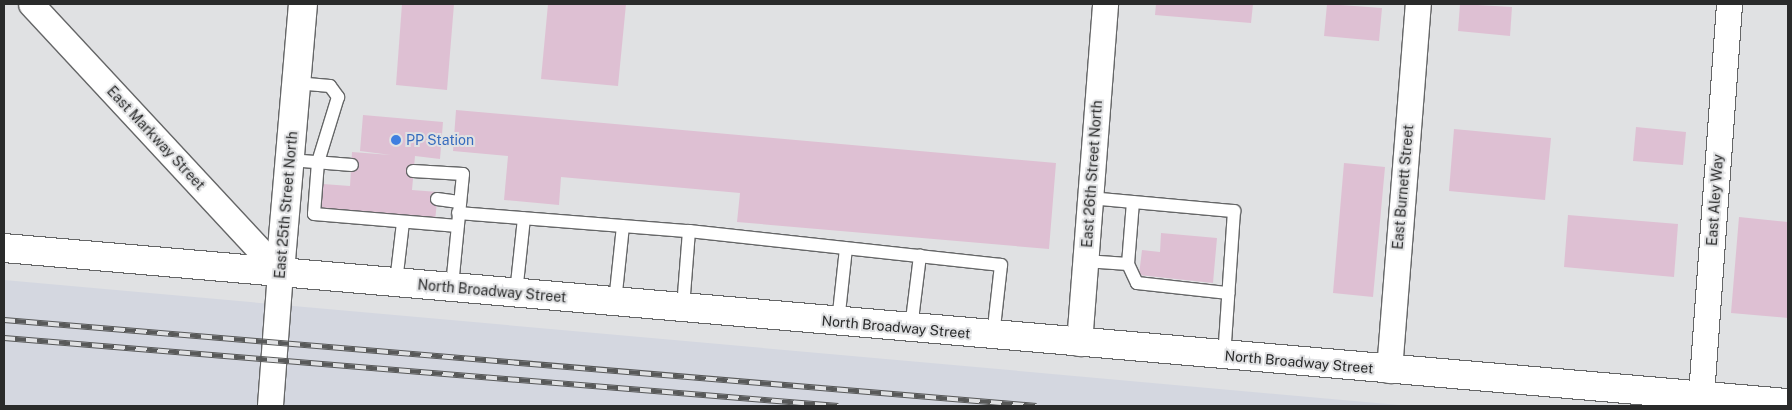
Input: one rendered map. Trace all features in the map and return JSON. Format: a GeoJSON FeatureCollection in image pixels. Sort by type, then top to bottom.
{"type":"FeatureCollection","features":[{"type":"Feature","properties":{"kind":"main road","name":"East 25th Street North"},"geometry":{"type":"LineString","coordinates":[[280,272],[303,4]]}},
{"type":"Feature","properties":{"kind":"main road","name":"North Broadway Street"},"geometry":{"type":"LineString","coordinates":[[4,248],[1079,344],[1788,403]]}},
{"type":"Feature","properties":{"kind":"street","name":"East Markway Street"},"geometry":{"type":"LineString","coordinates":[[31,4],[280,272]]}},
{"type":"Feature","properties":{"kind":"street","name":"East 26th Street North"},"geometry":{"type":"LineString","coordinates":[[1079,344],[1105,4]]}},
{"type":"Feature","properties":{"kind":"street","name":"East Burnett Street"},"geometry":{"type":"LineString","coordinates":[[1389,370],[1418,4]]}},
{"type":"Feature","properties":{"kind":"street","name":"East Aley Way"},"geometry":{"type":"LineString","coordinates":[[1701,396],[1729,4]]}},
{"type":"Feature","properties":{"kind":"street","name":"East 25th Street North"},"geometry":{"type":"LineString","coordinates":[[270,406],[280,272]]}},
{"type":"Feature","properties":{"kind":"lane"},"geometry":{"type":"LineString","coordinates":[[296,83],[336,89],[338,97],[318,162],[319,187],[314,214],[457,226]]}},
{"type":"Feature","properties":{"kind":"lane"},"geometry":{"type":"LineString","coordinates":[[290,160],[352,165]]}},
{"type":"Feature","properties":{"kind":"lane"},"geometry":{"type":"LineString","coordinates":[[413,171],[463,174],[452,287]]}},
{"type":"Feature","properties":{"kind":"lane"},"geometry":{"type":"LineString","coordinates":[[1090,198],[1234,210],[1224,356]]}},
{"type":"Feature","properties":{"kind":"lane"},"geometry":{"type":"LineString","coordinates":[[437,199],[459,207],[524,218],[689,231],[1001,265],[993,336]]}},
{"type":"Feature","properties":{"kind":"lane"},"geometry":{"type":"LineString","coordinates":[[1133,202],[1128,264],[1137,283],[1228,293]]}},
{"type":"Feature","properties":{"kind":"lane"},"geometry":{"type":"LineString","coordinates":[[516,293],[524,218]]}},
{"type":"Feature","properties":{"kind":"lane"},"geometry":{"type":"LineString","coordinates":[[396,282],[403,222]]}},
{"type":"Feature","properties":{"kind":"lane"},"geometry":{"type":"LineString","coordinates":[[615,302],[623,226]]}},
{"type":"Feature","properties":{"kind":"lane"},"geometry":{"type":"LineString","coordinates":[[683,308],[689,231]]}},
{"type":"Feature","properties":{"kind":"lane"},"geometry":{"type":"LineString","coordinates":[[838,322],[846,248]]}},
{"type":"Feature","properties":{"kind":"lane"},"geometry":{"type":"LineString","coordinates":[[911,328],[920,256]]}},
{"type":"Feature","properties":{"kind":"lane"},"geometry":{"type":"LineString","coordinates":[[1085,261],[1128,264]]}},
{"type":"Feature","properties":{"kind":"shaded area"},"geometry":{"type":"Polygon","coordinates":[[[4,280],[1410,406],[4,406],[4,280]]]}},
{"type":"Feature","properties":{"kind":"building"},"geometry":{"type":"Polygon","coordinates":[[[402,4],[454,4],[447,90],[396,85],[402,4]]]}},
{"type":"Feature","properties":{"kind":"building"},"geometry":{"type":"Polygon","coordinates":[[[548,4],[626,4],[618,86],[541,79],[548,4]]]}},
{"type":"Feature","properties":{"kind":"building"},"geometry":{"type":"Polygon","coordinates":[[[1156,4],[1253,4],[1251,23],[1155,15],[1156,4]]]}},
{"type":"Feature","properties":{"kind":"building"},"geometry":{"type":"Polygon","coordinates":[[[1327,4],[1382,8],[1379,41],[1324,36],[1327,4]]]}},
{"type":"Feature","properties":{"kind":"building"},"geometry":{"type":"Polygon","coordinates":[[[1460,4],[1512,7],[1510,36],[1458,31],[1460,4]]]}},
{"type":"Feature","properties":{"kind":"building"},"geometry":{"type":"Polygon","coordinates":[[[456,110],[1056,163],[1049,249],[737,222],[740,193],[561,177],[559,205],[504,200],[508,156],[453,151],[456,110]]]}},
{"type":"Feature","properties":{"kind":"building"},"geometry":{"type":"Polygon","coordinates":[[[363,115],[443,122],[440,159],[415,156],[412,190],[438,192],[435,221],[320,212],[323,184],[350,186],[352,152],[391,155],[360,151],[363,115]]]}},
{"type":"Feature","properties":{"kind":"building"},"geometry":{"type":"Polygon","coordinates":[[[1636,127],[1686,132],[1683,165],[1633,161],[1636,127]]]}},
{"type":"Feature","properties":{"kind":"building"},"geometry":{"type":"Polygon","coordinates":[[[1454,129],[1551,138],[1545,200],[1449,191],[1454,129]]]}},
{"type":"Feature","properties":{"kind":"building"},"geometry":{"type":"Polygon","coordinates":[[[1344,163],[1385,167],[1373,297],[1333,293],[1344,163]]]}},
{"type":"Feature","properties":{"kind":"building"},"geometry":{"type":"Polygon","coordinates":[[[1568,215],[1678,224],[1674,277],[1564,267],[1568,215]]]}},
{"type":"Feature","properties":{"kind":"building"},"geometry":{"type":"Polygon","coordinates":[[[1739,217],[1788,222],[1788,318],[1731,313],[1739,217]]]}},
{"type":"Feature","properties":{"kind":"building"},"geometry":{"type":"Polygon","coordinates":[[[1161,233],[1217,238],[1213,283],[1139,275],[1142,250],[1160,252],[1161,233]]]}},
{"type":"Feature","properties":{"kind":"railway"},"geometry":{"type":"LineString","coordinates":[[4,320],[1036,406]]}},
{"type":"Feature","properties":{"kind":"railway"},"geometry":{"type":"LineString","coordinates":[[4,338],[838,406]]}},
{"type":"Feature","properties":{"kind":"place","name":"PP Station"},"geometry":{"type":"Point","coordinates":[396,140]}}]}
